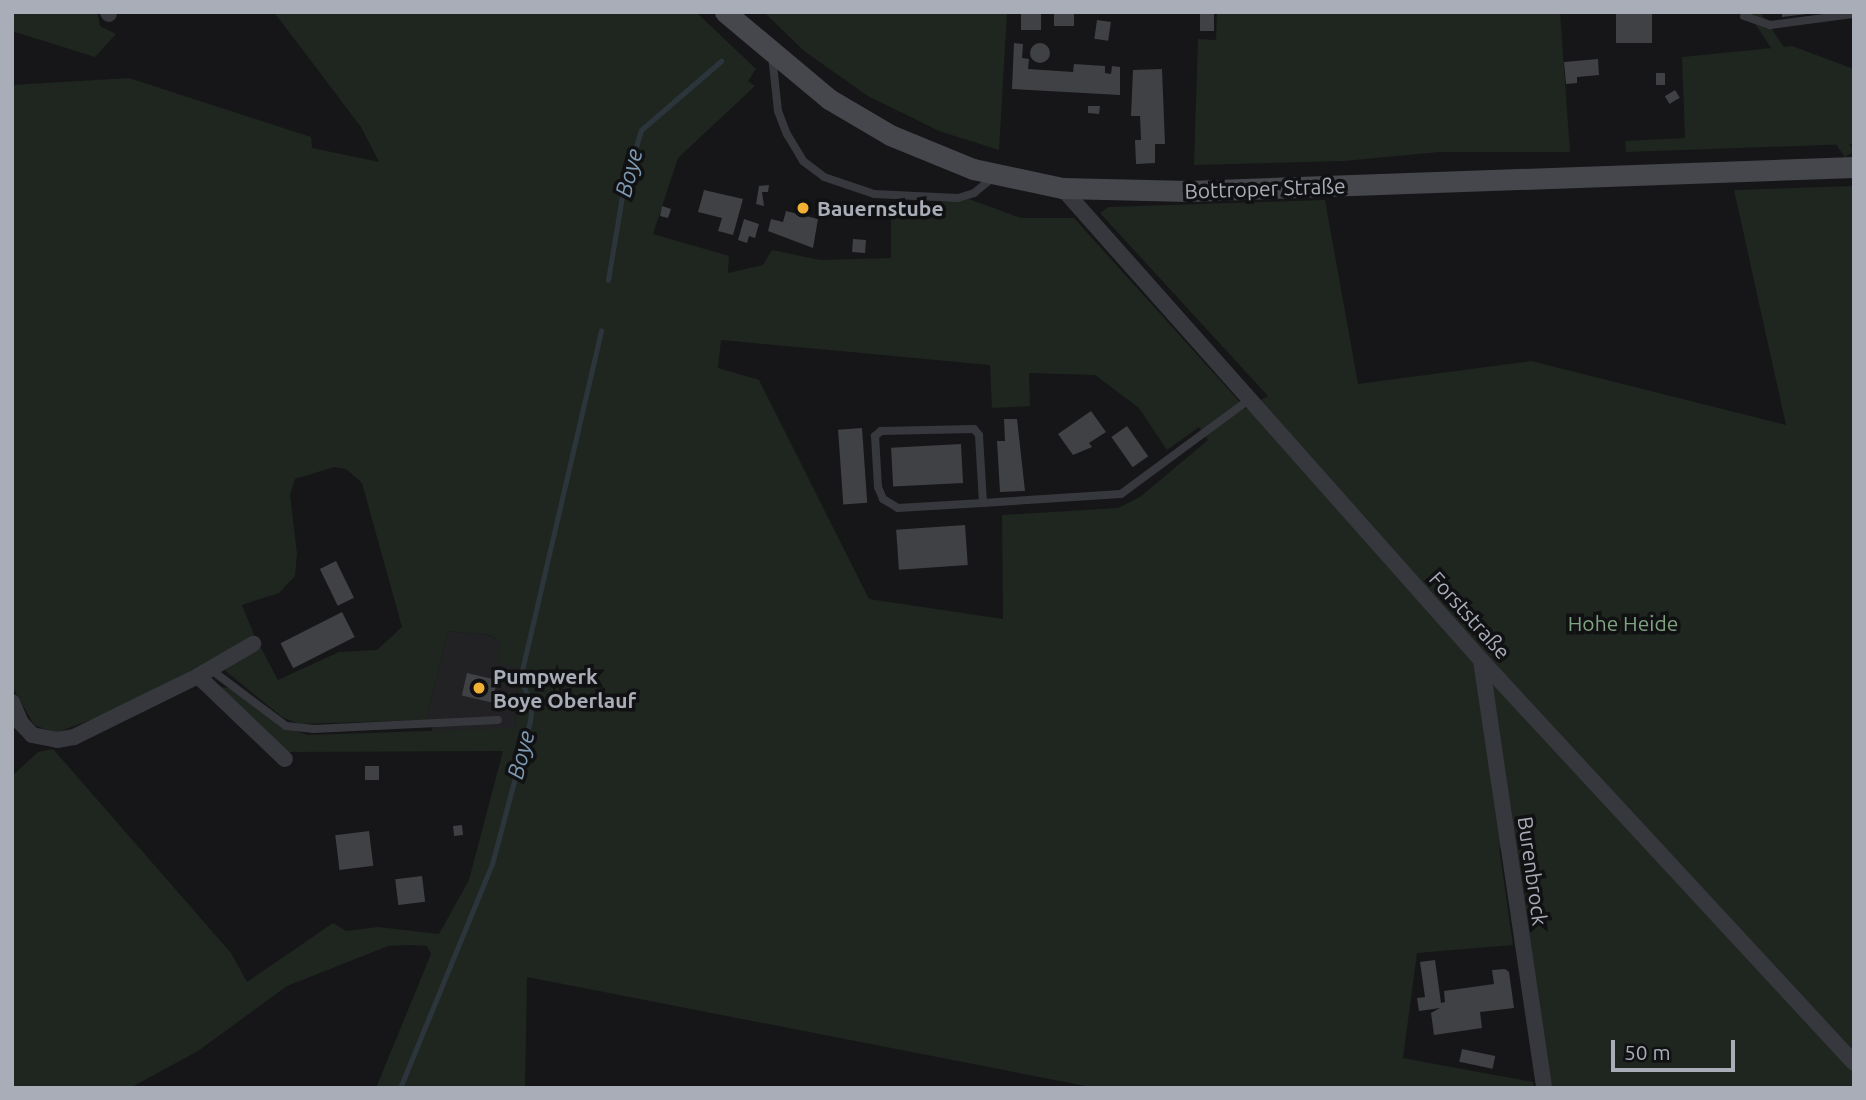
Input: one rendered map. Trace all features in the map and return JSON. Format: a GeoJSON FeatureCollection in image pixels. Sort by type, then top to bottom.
{"type":"FeatureCollection","features":[{"type":"Feature","properties":{"kind":"main road","name":"Bottroper Straße"},"geometry":{"type":"LineString","coordinates":[[725,12],[772,55],[829,99],[890,135],[997,174],[1062,188],[1189,191],[1854,167]]}},
{"type":"Feature","properties":{"kind":"street","name":"Forststraße"},"geometry":{"type":"LineString","coordinates":[[1062,188],[1481,660],[1854,1063]]}},
{"type":"Feature","properties":{"kind":"street"},"geometry":{"type":"LineString","coordinates":[[12,702],[26,729],[40,738],[57,740],[74,737],[204,672],[253,644]]}},
{"type":"Feature","properties":{"kind":"street","name":"Burenbrock"},"geometry":{"type":"LineString","coordinates":[[1481,660],[1544,1088]]}},
{"type":"Feature","properties":{"kind":"street"},"geometry":{"type":"LineString","coordinates":[[204,672],[285,759]]}},
{"type":"Feature","properties":{"kind":"lane"},"geometry":{"type":"LineString","coordinates":[[1744,16],[1770,25],[1854,14]]}},
{"type":"Feature","properties":{"kind":"lane"},"geometry":{"type":"LineString","coordinates":[[772,55],[778,111],[787,134],[803,161],[824,177],[874,194],[958,198],[974,193],[997,174]]}},
{"type":"Feature","properties":{"kind":"lane"},"geometry":{"type":"LineString","coordinates":[[984,503],[979,435],[974,429],[881,431],[875,436],[878,487],[888,505],[898,508],[984,503],[1121,494],[1251,398]]}},
{"type":"Feature","properties":{"kind":"lane"},"geometry":{"type":"LineString","coordinates":[[204,672],[286,726],[314,729],[498,720]]}},
{"type":"Feature","properties":{"kind":"shaded area"},"geometry":{"type":"Polygon","coordinates":[[[448,631],[488,635],[500,641],[519,667],[515,729],[432,732],[433,720],[426,720],[448,631]]]}},
{"type":"Feature","properties":{"kind":"green space"},"geometry":{"type":"Polygon","coordinates":[[[12,12],[97,12],[100,26],[116,34],[95,57],[12,31],[12,12]]]}},
{"type":"Feature","properties":{"kind":"green space","name":"Hohe Heide"},"geometry":{"type":"Polygon","coordinates":[[[274,12],[696,12],[756,69],[748,81],[755,86],[678,158],[653,234],[729,256],[728,273],[763,265],[772,250],[820,260],[891,258],[891,207],[969,199],[1021,218],[1074,218],[1246,409],[1268,396],[1100,213],[1108,207],[1325,200],[1358,384],[1531,361],[1786,425],[1734,190],[1854,186],[1854,1088],[1548,1088],[1517,872],[1499,847],[1513,945],[1417,953],[1403,1058],[1533,1082],[1534,1088],[1096,1088],[527,977],[525,1088],[376,1088],[431,954],[427,946],[411,945],[388,946],[287,986],[198,1051],[130,1088],[12,1088],[12,776],[38,752],[53,749],[231,953],[247,982],[333,923],[346,931],[378,927],[439,934],[469,880],[503,751],[287,752],[220,687],[230,688],[281,726],[308,735],[515,728],[519,668],[497,661],[500,641],[489,635],[448,631],[426,720],[299,724],[282,717],[222,668],[261,648],[278,680],[339,652],[377,650],[402,627],[362,483],[346,469],[334,467],[295,479],[290,495],[297,553],[295,576],[279,593],[242,605],[255,637],[113,711],[56,733],[34,725],[13,688],[12,85],[129,78],[311,137],[312,148],[379,162],[361,127],[274,12]],[[721,340],[718,368],[759,380],[869,599],[1003,619],[1002,515],[1118,508],[1140,497],[1208,440],[1199,427],[1167,450],[1139,408],[1095,375],[1029,373],[1030,406],[992,408],[990,365],[721,340]]]}},
{"type":"Feature","properties":{"kind":"green space"},"geometry":{"type":"Polygon","coordinates":[[[764,12],[1007,12],[999,150],[939,131],[868,96],[804,51],[764,12]]]}},
{"type":"Feature","properties":{"kind":"green space"},"geometry":{"type":"Polygon","coordinates":[[[1217,12],[1560,12],[1570,152],[1439,152],[1344,161],[1194,165],[1198,39],[1216,40],[1217,12]]]}},
{"type":"Feature","properties":{"kind":"green space"},"geometry":{"type":"Polygon","coordinates":[[[1747,12],[1760,12],[1854,151],[1845,157],[1747,12]]]}},
{"type":"Feature","properties":{"kind":"green space"},"geometry":{"type":"Polygon","coordinates":[[[1792,46],[1854,69],[1854,144],[1626,152],[1625,141],[1685,138],[1682,57],[1792,46]]]}},
{"type":"Feature","properties":{"kind":"building"},"geometry":{"type":"Polygon","coordinates":[[[1021,12],[1041,12],[1041,30],[1021,30],[1021,12]]]}},
{"type":"Feature","properties":{"kind":"building"},"geometry":{"type":"Polygon","coordinates":[[[1054,12],[1074,12],[1074,26],[1054,26],[1054,12]]]}},
{"type":"Feature","properties":{"kind":"building"},"geometry":{"type":"Polygon","coordinates":[[[1200,12],[1214,12],[1214,31],[1200,31],[1200,12]]]}},
{"type":"Feature","properties":{"kind":"building"},"geometry":{"type":"Polygon","coordinates":[[[1782,12],[1806,12],[1807,14],[1782,17],[1782,12]]]}},
{"type":"Feature","properties":{"kind":"building"},"geometry":{"type":"Polygon","coordinates":[[[1616,13],[1652,13],[1652,43],[1616,43],[1616,13]]]}},
{"type":"Feature","properties":{"kind":"building"},"geometry":{"type":"Polygon","coordinates":[[[1097,20],[1111,22],[1108,41],[1094,39],[1097,20]]]}},
{"type":"Feature","properties":{"kind":"building"},"geometry":{"type":"Polygon","coordinates":[[[1014,43],[1023,44],[1022,58],[1029,59],[1028,69],[1073,72],[1074,64],[1105,66],[1105,73],[1111,74],[1112,66],[1120,67],[1120,95],[1012,89],[1014,43]]]}},
{"type":"Feature","properties":{"kind":"building"},"geometry":{"type":"Polygon","coordinates":[[[1040,43],[1047,46],[1050,53],[1047,60],[1040,63],[1033,60],[1030,53],[1033,46],[1040,43]]]}},
{"type":"Feature","properties":{"kind":"building"},"geometry":{"type":"Polygon","coordinates":[[[1598,59],[1599,75],[1577,77],[1577,83],[1566,84],[1564,62],[1598,59]]]}},
{"type":"Feature","properties":{"kind":"building"},"geometry":{"type":"Polygon","coordinates":[[[1162,69],[1165,144],[1155,144],[1155,163],[1136,164],[1135,140],[1141,140],[1140,116],[1131,116],[1133,70],[1162,69]]]}},
{"type":"Feature","properties":{"kind":"building"},"geometry":{"type":"Polygon","coordinates":[[[1656,73],[1665,73],[1665,85],[1656,85],[1656,73]]]}},
{"type":"Feature","properties":{"kind":"building"},"geometry":{"type":"Polygon","coordinates":[[[1675,90],[1680,98],[1670,104],[1665,96],[1675,90]]]}},
{"type":"Feature","properties":{"kind":"building"},"geometry":{"type":"Polygon","coordinates":[[[1088,106],[1100,106],[1099,114],[1088,113],[1088,106]]]}},
{"type":"Feature","properties":{"kind":"building"},"geometry":{"type":"Polygon","coordinates":[[[769,185],[768,192],[762,192],[764,206],[756,204],[759,186],[769,185]]]}},
{"type":"Feature","properties":{"kind":"building"},"geometry":{"type":"Polygon","coordinates":[[[704,190],[743,199],[733,235],[718,231],[722,218],[698,212],[704,190]]]}},
{"type":"Feature","properties":{"kind":"building"},"geometry":{"type":"Polygon","coordinates":[[[662,206],[671,209],[668,218],[660,216],[662,206]]]}},
{"type":"Feature","properties":{"kind":"building"},"geometry":{"type":"Polygon","coordinates":[[[786,211],[818,219],[813,248],[768,231],[771,219],[783,222],[786,211]]]}},
{"type":"Feature","properties":{"kind":"building"},"geometry":{"type":"Polygon","coordinates":[[[744,219],[759,224],[755,238],[749,236],[747,243],[738,240],[744,219]]]}},
{"type":"Feature","properties":{"kind":"building"},"geometry":{"type":"Polygon","coordinates":[[[853,239],[866,240],[865,253],[852,252],[853,239]]]}},
{"type":"Feature","properties":{"kind":"building"},"geometry":{"type":"Polygon","coordinates":[[[1091,411],[1106,432],[1089,443],[1092,447],[1073,455],[1058,434],[1091,411]]]}},
{"type":"Feature","properties":{"kind":"building"},"geometry":{"type":"Polygon","coordinates":[[[1004,419],[1017,419],[1025,491],[1000,492],[997,441],[1005,441],[1004,419]]]}},
{"type":"Feature","properties":{"kind":"building"},"geometry":{"type":"Polygon","coordinates":[[[1127,426],[1148,456],[1133,467],[1111,437],[1127,426]]]}},
{"type":"Feature","properties":{"kind":"building"},"geometry":{"type":"Polygon","coordinates":[[[862,428],[867,503],[843,504],[838,430],[862,428]]]}},
{"type":"Feature","properties":{"kind":"building"},"geometry":{"type":"Polygon","coordinates":[[[961,444],[963,483],[893,487],[891,448],[961,444]]]}},
{"type":"Feature","properties":{"kind":"building"},"geometry":{"type":"Polygon","coordinates":[[[965,525],[968,565],[899,570],[896,530],[965,525]]]}},
{"type":"Feature","properties":{"kind":"building"},"geometry":{"type":"Polygon","coordinates":[[[336,561],[354,598],[338,606],[320,569],[336,561]]]}},
{"type":"Feature","properties":{"kind":"building"},"geometry":{"type":"Polygon","coordinates":[[[342,612],[355,637],[293,668],[281,643],[342,612]]]}},
{"type":"Feature","properties":{"kind":"building","name":"Pumpwerk Boye Oberlauf"},"geometry":{"type":"Polygon","coordinates":[[[467,673],[497,680],[492,702],[462,695],[467,673]]]}},
{"type":"Feature","properties":{"kind":"building"},"geometry":{"type":"Polygon","coordinates":[[[365,766],[379,766],[379,780],[365,780],[365,766]]]}},
{"type":"Feature","properties":{"kind":"building"},"geometry":{"type":"Polygon","coordinates":[[[462,825],[463,835],[454,836],[453,826],[462,825]]]}},
{"type":"Feature","properties":{"kind":"building"},"geometry":{"type":"Polygon","coordinates":[[[369,831],[373,866],[340,870],[335,835],[369,831]]]}},
{"type":"Feature","properties":{"kind":"building"},"geometry":{"type":"Polygon","coordinates":[[[422,876],[425,902],[398,905],[395,879],[422,876]]]}},
{"type":"Feature","properties":{"kind":"building"},"geometry":{"type":"Polygon","coordinates":[[[1435,960],[1441,1003],[1445,1002],[1444,991],[1494,984],[1492,970],[1505,969],[1509,972],[1514,1008],[1480,1012],[1482,1028],[1434,1035],[1431,1013],[1440,1008],[1419,1011],[1417,998],[1425,997],[1420,962],[1435,960]]]}},
{"type":"Feature","properties":{"kind":"building"},"geometry":{"type":"Polygon","coordinates":[[[1462,1049],[1495,1056],[1493,1069],[1459,1062],[1462,1049]]]}},
{"type":"Feature","properties":{"kind":"waterway","name":"Boye"},"geometry":{"type":"LineString","coordinates":[[608,280],[623,190],[641,130],[721,61]]}},
{"type":"Feature","properties":{"kind":"waterway","name":"Boye"},"geometry":{"type":"LineString","coordinates":[[400,1088],[492,864],[530,721],[532,704],[520,679],[601,330]]}},
{"type":"Feature","properties":{"kind":"place","name":"Bauernstube"},"geometry":{"type":"Point","coordinates":[803,208]}},
{"type":"Feature","properties":{"kind":"place","name":"Pumpwerk Boye Oberlauf"},"geometry":{"type":"Point","coordinates":[479,688]}}]}
